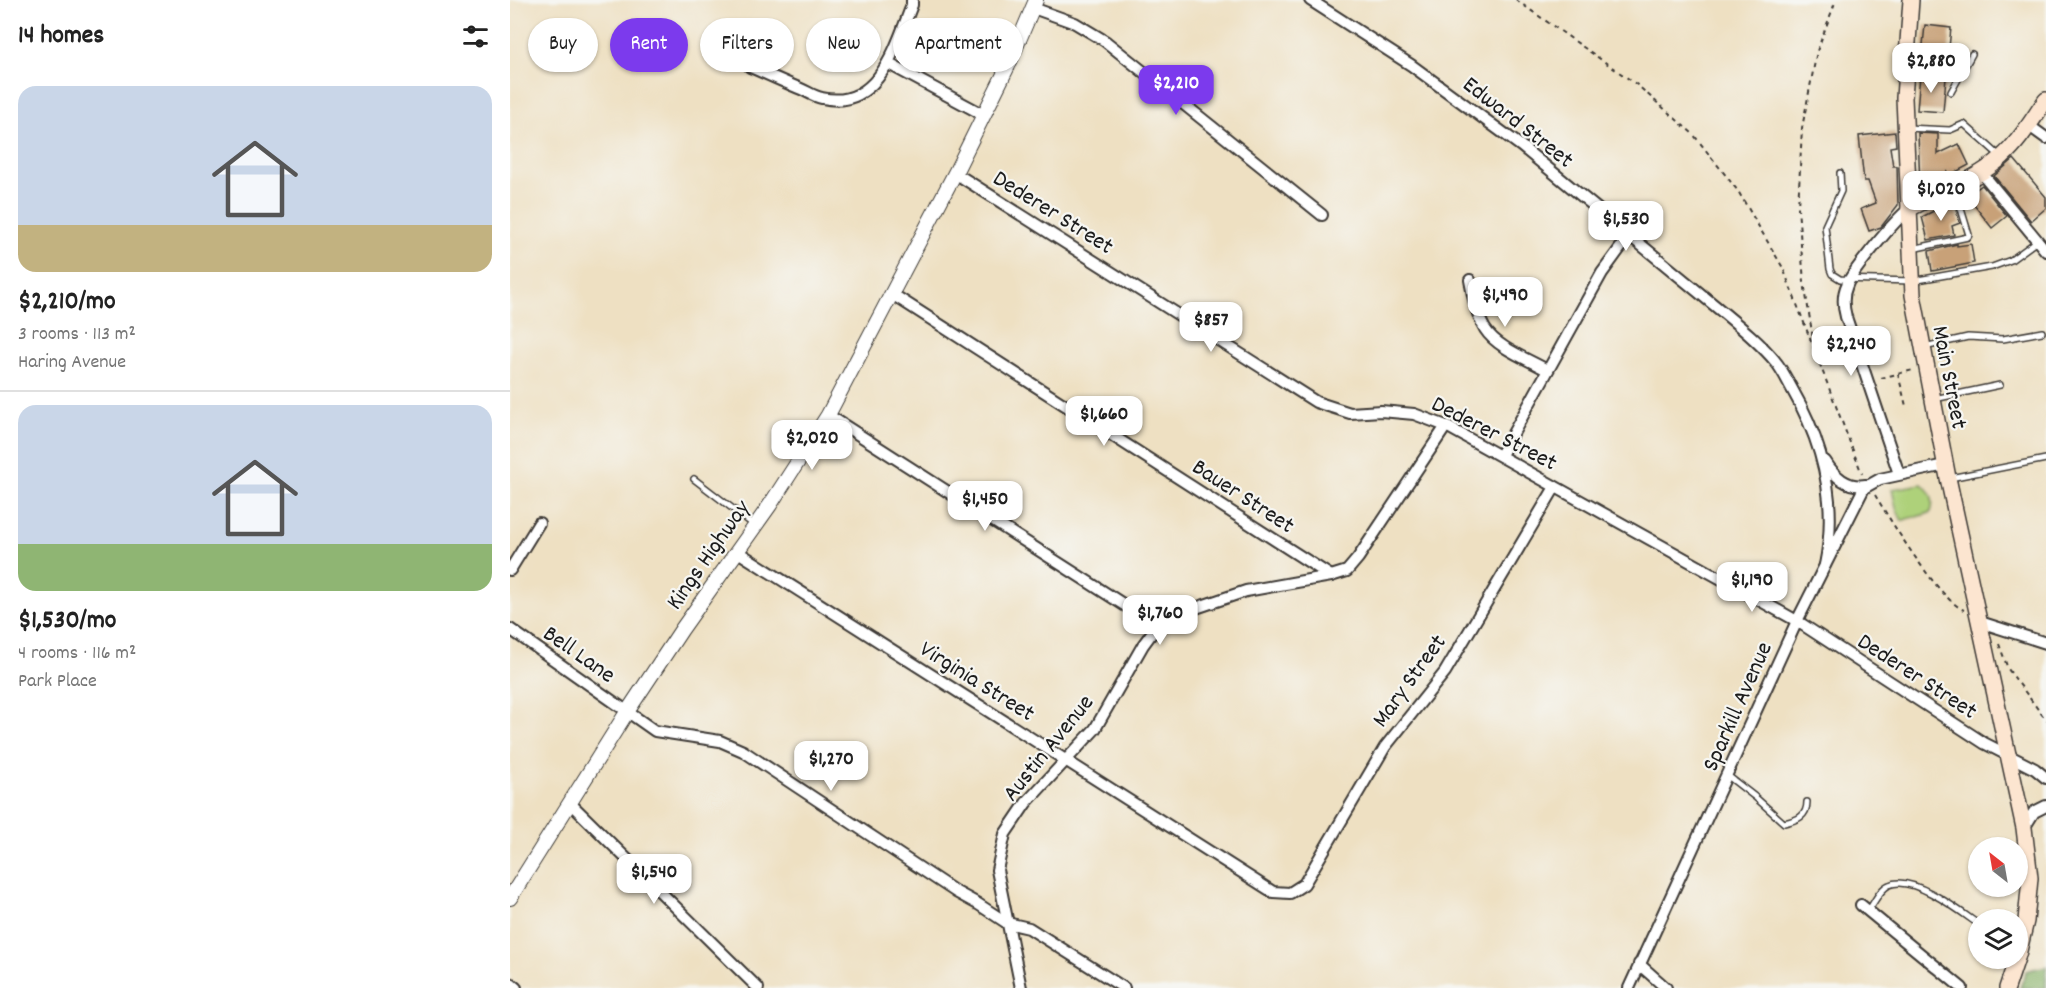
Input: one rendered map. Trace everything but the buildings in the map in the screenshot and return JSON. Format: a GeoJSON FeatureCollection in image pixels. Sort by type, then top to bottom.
{"type":"FeatureCollection","features":[{"type":"Feature","properties":{"kind":"main road","name":"Main Street"},"geometry":{"type":"LineString","coordinates":[[1911,0],[1905,68],[1905,128],[1912,281],[1947,471],[2024,828],[2030,878],[2027,909]]}},
{"type":"Feature","properties":{"kind":"main road"},"geometry":{"type":"LineString","coordinates":[[1909,209],[1981,172],[2002,158],[2046,100]]}},
{"type":"Feature","properties":{"kind":"main road","name":"Main Street"},"geometry":{"type":"LineString","coordinates":[[2007,988],[2013,969]]}},
{"type":"Feature","properties":{"kind":"street"},"geometry":{"type":"LineString","coordinates":[[762,72],[822,98],[843,99],[859,94],[876,81],[889,64],[912,0]]}},
{"type":"Feature","properties":{"kind":"street","name":"Edward Street"},"geometry":{"type":"LineString","coordinates":[[1310,0],[1411,64],[1512,139],[1755,340],[1777,363],[1802,406],[1822,456]]}},
{"type":"Feature","properties":{"kind":"street"},"geometry":{"type":"LineString","coordinates":[[1034,4],[1075,23],[1105,41],[1322,215]]}},
{"type":"Feature","properties":{"kind":"street","name":"Kings Highway"},"geometry":{"type":"LineString","coordinates":[[511,894],[627,712],[682,629],[756,526],[828,414],[955,173],[1034,4]]}},
{"type":"Feature","properties":{"kind":"street"},"geometry":{"type":"LineString","coordinates":[[889,64],[984,115]]}},
{"type":"Feature","properties":{"kind":"street"},"geometry":{"type":"LineString","coordinates":[[2028,125],[2046,138]]}},
{"type":"Feature","properties":{"kind":"street"},"geometry":{"type":"LineString","coordinates":[[1981,172],[2046,252]]}},
{"type":"Feature","properties":{"kind":"street","name":"Dederer Street"},"geometry":{"type":"LineString","coordinates":[[955,173],[1316,402],[1350,413],[1381,411],[1414,414],[1446,426],[1797,621],[1984,743],[2035,769],[2046,778]]}},
{"type":"Feature","properties":{"kind":"street"},"geometry":{"type":"LineString","coordinates":[[1899,474],[1845,311],[1844,292],[1849,280],[1897,220],[1909,209]]}},
{"type":"Feature","properties":{"kind":"street"},"geometry":{"type":"LineString","coordinates":[[1501,455],[1602,273],[1629,236]]}},
{"type":"Feature","properties":{"kind":"street"},"geometry":{"type":"LineString","coordinates":[[1470,280],[1476,309],[1485,330],[1500,343],[1547,370]]}},
{"type":"Feature","properties":{"kind":"street","name":"Bauer Street"},"geometry":{"type":"LineString","coordinates":[[892,294],[1331,576]]}},
{"type":"Feature","properties":{"kind":"street"},"geometry":{"type":"LineString","coordinates":[[828,414],[1158,626]]}},
{"type":"Feature","properties":{"kind":"street","name":"Austin Avenue"},"geometry":{"type":"LineString","coordinates":[[1021,988],[997,870],[1005,834],[1026,803],[1095,729],[1143,645],[1158,626],[1181,613],[1246,591],[1347,571],[1446,426]]}},
{"type":"Feature","properties":{"kind":"street"},"geometry":{"type":"LineString","coordinates":[[1822,456],[1841,480],[1852,485],[1867,484],[1880,478],[1899,474],[1947,471]]}},
{"type":"Feature","properties":{"kind":"street"},"geometry":{"type":"LineString","coordinates":[[1822,456],[1830,515],[1825,565]]}},
{"type":"Feature","properties":{"kind":"street","name":"Sparkill Avenue"},"geometry":{"type":"LineString","coordinates":[[1629,988],[1797,621],[1867,484]]}},
{"type":"Feature","properties":{"kind":"street","name":"Mary Street"},"geometry":{"type":"LineString","coordinates":[[1290,893],[1304,884],[1385,747],[1445,672],[1555,487]]}},
{"type":"Feature","properties":{"kind":"street"},"geometry":{"type":"LineString","coordinates":[[510,570],[539,523]]}},
{"type":"Feature","properties":{"kind":"street","name":"Virginia Street"},"geometry":{"type":"LineString","coordinates":[[738,552],[1273,892],[1290,893]]}},
{"type":"Feature","properties":{"kind":"street"},"geometry":{"type":"LineString","coordinates":[[1980,621],[2046,643]]}},
{"type":"Feature","properties":{"kind":"street","name":"Bell Lane"},"geometry":{"type":"LineString","coordinates":[[510,629],[655,731],[720,741],[744,751],[956,892],[1007,923],[1029,928],[1124,988]]}},
{"type":"Feature","properties":{"kind":"street"},"geometry":{"type":"LineString","coordinates":[[570,802],[758,988]]}},
{"type":"Feature","properties":{"kind":"street"},"geometry":{"type":"LineString","coordinates":[[2024,828],[2034,812],[2046,806]]}},
{"type":"Feature","properties":{"kind":"street"},"geometry":{"type":"LineString","coordinates":[[1864,908],[1962,988]]}},
{"type":"Feature","properties":{"kind":"street"},"geometry":{"type":"LineString","coordinates":[[1639,964],[1666,988]]}},
{"type":"Feature","properties":{"kind":"street"},"geometry":{"type":"LineString","coordinates":[[510,983],[516,988]]}},
{"type":"Feature","properties":{"kind":"lane"},"geometry":{"type":"LineString","coordinates":[[1951,92],[1972,54]]}},
{"type":"Feature","properties":{"kind":"lane"},"geometry":{"type":"LineString","coordinates":[[1905,68],[1960,75]]}},
{"type":"Feature","properties":{"kind":"lane"},"geometry":{"type":"LineString","coordinates":[[1905,128],[1950,130],[1964,124],[2002,158]]}},
{"type":"Feature","properties":{"kind":"lane"},"geometry":{"type":"LineString","coordinates":[[1840,173],[1841,191],[1825,226],[1832,274],[1840,279],[1912,281],[1992,267],[2011,260],[2037,241]]}},
{"type":"Feature","properties":{"kind":"lane"},"geometry":{"type":"LineString","coordinates":[[1911,249],[1968,237],[1954,185]]}},
{"type":"Feature","properties":{"kind":"lane"},"geometry":{"type":"LineString","coordinates":[[1923,347],[1968,337],[2002,339],[2042,332]]}},
{"type":"Feature","properties":{"kind":"lane"},"geometry":{"type":"LineString","coordinates":[[1933,399],[2000,385]]}},
{"type":"Feature","properties":{"kind":"lane"},"geometry":{"type":"LineString","coordinates":[[1947,471],[2046,459]]}},
{"type":"Feature","properties":{"kind":"lane"},"geometry":{"type":"LineString","coordinates":[[694,479],[756,526]]}},
{"type":"Feature","properties":{"kind":"lane"},"geometry":{"type":"LineString","coordinates":[[1728,776],[1755,796],[1784,823],[1801,818],[1807,810],[1807,802]]}},
{"type":"Feature","properties":{"kind":"lane"},"geometry":{"type":"LineString","coordinates":[[1864,908],[1886,886],[1896,882],[1915,886],[1932,894],[1968,917]]}},
{"type":"Feature","properties":{"kind":"path"},"geometry":{"type":"LineString","coordinates":[[1516,0],[1636,84],[1693,134],[1738,191],[1783,268],[1867,484],[1948,600],[1956,607],[1968,611]]}},
{"type":"Feature","properties":{"kind":"path"},"geometry":{"type":"LineString","coordinates":[[1815,350],[1804,282],[1798,208],[1802,128],[1817,51],[1836,0]]}},
{"type":"Feature","properties":{"kind":"path"},"geometry":{"type":"LineString","coordinates":[[1881,378],[1915,369]]}},
{"type":"Feature","properties":{"kind":"path"},"geometry":{"type":"LineString","coordinates":[[1898,374],[1906,406]]}},
{"type":"Feature","properties":{"kind":"path"},"geometry":{"type":"LineString","coordinates":[[2008,669],[2046,720]]}},
{"type":"Feature","properties":{"kind":"green space"},"geometry":{"type":"Polygon","coordinates":[[[1922,484],[1931,497],[1933,504],[1931,512],[1902,521],[1896,508],[1892,489],[1922,484]]]}},
{"type":"Feature","properties":{"kind":"green space"},"geometry":{"type":"Polygon","coordinates":[[[2046,966],[2046,988],[2020,988],[2026,971],[2046,966]]]}}]}
